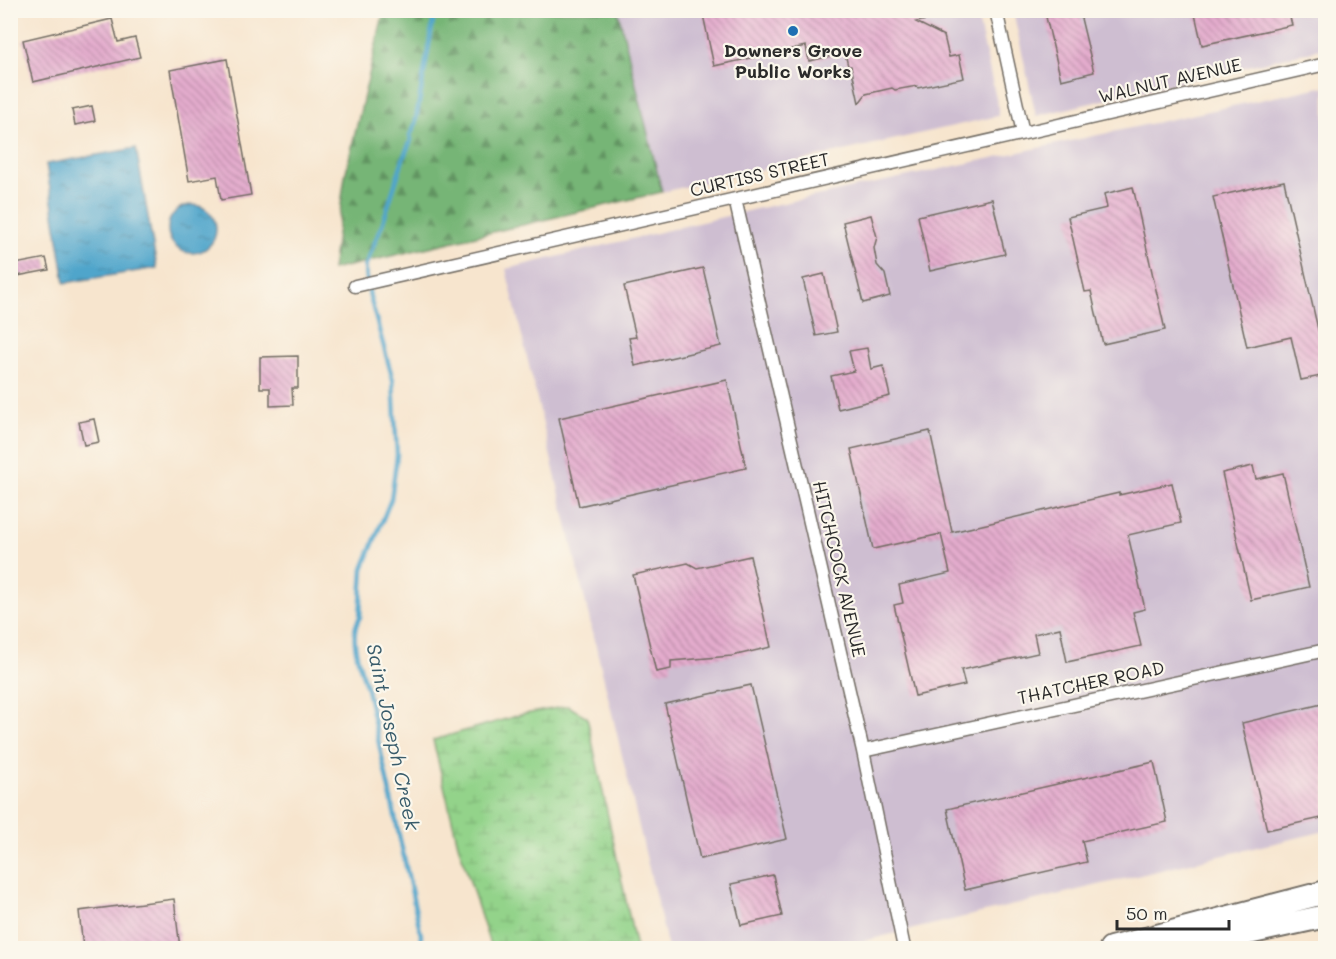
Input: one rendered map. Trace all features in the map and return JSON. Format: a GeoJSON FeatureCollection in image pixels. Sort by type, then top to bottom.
{"type":"FeatureCollection","features":[{"type":"Feature","properties":{"kind":"highway"},"geometry":{"type":"LineString","coordinates":[[1111,948],[1326,892]]}},
{"type":"Feature","properties":{"kind":"highway"},"geometry":{"type":"LineString","coordinates":[[1180,948],[1326,916]]}},
{"type":"Feature","properties":{"kind":"street"},"geometry":{"type":"LineString","coordinates":[[996,10],[1023,134]]}},
{"type":"Feature","properties":{"kind":"street","name":"WALNUT AVENUE"},"geometry":{"type":"LineString","coordinates":[[1023,134],[1326,64]]}},
{"type":"Feature","properties":{"kind":"street","name":"CURTISS STREET"},"geometry":{"type":"LineString","coordinates":[[355,286],[1023,134]]}},
{"type":"Feature","properties":{"kind":"street","name":"HITCHCOCK AVENUE"},"geometry":{"type":"LineString","coordinates":[[735,199],[863,751],[904,948]]}},
{"type":"Feature","properties":{"kind":"street","name":"THATCHER ROAD"},"geometry":{"type":"LineString","coordinates":[[863,751],[1326,650]]}},
{"type":"Feature","properties":{"kind":"shaded area"},"geometry":{"type":"Polygon","coordinates":[[[618,11],[976,11],[998,107],[998,116],[662,192],[618,11]]]}},
{"type":"Feature","properties":{"kind":"shaded area"},"geometry":{"type":"Polygon","coordinates":[[[1013,11],[1325,11],[1325,48],[1036,116],[1013,11]]]}},
{"type":"Feature","properties":{"kind":"shaded area"},"geometry":{"type":"Polygon","coordinates":[[[1325,86],[1325,831],[834,948],[668,948],[506,269],[756,209],[1325,86]]]}},
{"type":"Feature","properties":{"kind":"green space"},"geometry":{"type":"Polygon","coordinates":[[[384,11],[618,11],[662,192],[332,270],[345,176],[384,11]]]}},
{"type":"Feature","properties":{"kind":"green space"},"geometry":{"type":"Polygon","coordinates":[[[568,706],[587,717],[636,948],[491,948],[458,844],[433,740],[520,715],[568,706]]]}},
{"type":"Feature","properties":{"kind":"water"},"geometry":{"type":"Polygon","coordinates":[[[136,148],[157,268],[65,283],[46,164],[136,148]]]}},
{"type":"Feature","properties":{"kind":"water"},"geometry":{"type":"Polygon","coordinates":[[[192,205],[209,212],[216,229],[209,246],[192,253],[175,246],[168,229],[175,212],[192,205]]]}},
{"type":"Feature","properties":{"kind":"building"},"geometry":{"type":"Polygon","coordinates":[[[702,10],[946,10],[947,16],[916,22],[944,36],[949,57],[959,55],[964,78],[918,88],[917,86],[895,90],[892,88],[866,94],[859,103],[851,66],[848,66],[845,53],[809,61],[806,46],[714,66],[702,10]]]}},
{"type":"Feature","properties":{"kind":"building"},"geometry":{"type":"Polygon","coordinates":[[[1079,10],[1094,72],[1061,80],[1046,17],[1079,10]]]}},
{"type":"Feature","properties":{"kind":"building"},"geometry":{"type":"Polygon","coordinates":[[[1194,10],[1288,10],[1292,25],[1202,45],[1194,10]]]}},
{"type":"Feature","properties":{"kind":"building"},"geometry":{"type":"Polygon","coordinates":[[[112,19],[118,42],[135,38],[140,57],[33,82],[23,40],[112,19]]]}},
{"type":"Feature","properties":{"kind":"building"},"geometry":{"type":"Polygon","coordinates":[[[227,59],[251,195],[221,200],[217,176],[189,181],[170,70],[227,59]]]}},
{"type":"Feature","properties":{"kind":"building"},"geometry":{"type":"Polygon","coordinates":[[[92,106],[95,121],[75,125],[72,110],[92,106]]]}},
{"type":"Feature","properties":{"kind":"building"},"geometry":{"type":"Polygon","coordinates":[[[1284,181],[1326,364],[1326,375],[1301,380],[1291,337],[1247,347],[1213,197],[1284,181]]]}},
{"type":"Feature","properties":{"kind":"building"},"geometry":{"type":"Polygon","coordinates":[[[1133,187],[1165,330],[1103,344],[1091,291],[1085,292],[1068,217],[1107,208],[1104,194],[1133,187]]]}},
{"type":"Feature","properties":{"kind":"building"},"geometry":{"type":"Polygon","coordinates":[[[992,199],[1005,254],[930,271],[918,216],[992,199]]]}},
{"type":"Feature","properties":{"kind":"building"},"geometry":{"type":"Polygon","coordinates":[[[871,215],[877,237],[874,248],[877,265],[885,274],[890,296],[863,303],[843,222],[871,215]]]}},
{"type":"Feature","properties":{"kind":"building"},"geometry":{"type":"Polygon","coordinates":[[[46,258],[49,270],[17,276],[15,264],[46,258]]]}},
{"type":"Feature","properties":{"kind":"building"},"geometry":{"type":"Polygon","coordinates":[[[703,268],[721,346],[635,366],[629,338],[636,337],[624,286],[703,268]]]}},
{"type":"Feature","properties":{"kind":"building"},"geometry":{"type":"Polygon","coordinates":[[[824,274],[837,332],[816,336],[803,279],[824,274]]]}},
{"type":"Feature","properties":{"kind":"building"},"geometry":{"type":"Polygon","coordinates":[[[867,348],[871,369],[883,366],[890,396],[838,409],[831,376],[854,371],[849,351],[867,348]]]}},
{"type":"Feature","properties":{"kind":"building"},"geometry":{"type":"Polygon","coordinates":[[[298,356],[298,388],[292,388],[293,405],[270,406],[270,388],[260,388],[260,357],[298,356]]]}},
{"type":"Feature","properties":{"kind":"building"},"geometry":{"type":"Polygon","coordinates":[[[727,380],[746,468],[579,506],[559,418],[727,380]]]}},
{"type":"Feature","properties":{"kind":"building"},"geometry":{"type":"Polygon","coordinates":[[[94,419],[99,442],[84,445],[79,422],[94,419]]]}},
{"type":"Feature","properties":{"kind":"building"},"geometry":{"type":"Polygon","coordinates":[[[930,431],[952,532],[1172,483],[1181,523],[1128,535],[1145,609],[1133,612],[1141,646],[1067,662],[1060,628],[1034,634],[1038,653],[961,670],[965,685],[915,696],[894,605],[903,603],[899,585],[950,573],[941,534],[873,549],[851,449],[930,431]]]}},
{"type":"Feature","properties":{"kind":"building"},"geometry":{"type":"Polygon","coordinates":[[[1253,466],[1256,479],[1283,473],[1309,587],[1251,600],[1222,473],[1253,466]]]}},
{"type":"Feature","properties":{"kind":"building"},"geometry":{"type":"Polygon","coordinates":[[[750,556],[771,647],[732,656],[671,661],[671,669],[656,672],[633,575],[688,563],[697,568],[750,556]]]}},
{"type":"Feature","properties":{"kind":"building"},"geometry":{"type":"Polygon","coordinates":[[[751,685],[787,839],[700,859],[665,704],[751,685]]]}},
{"type":"Feature","properties":{"kind":"building"},"geometry":{"type":"Polygon","coordinates":[[[1326,703],[1326,817],[1267,830],[1242,723],[1326,703]]]}},
{"type":"Feature","properties":{"kind":"building"},"geometry":{"type":"Polygon","coordinates":[[[1154,762],[1167,822],[1082,841],[1087,862],[965,890],[947,809],[1154,762]]]}},
{"type":"Feature","properties":{"kind":"building"},"geometry":{"type":"Polygon","coordinates":[[[773,875],[782,916],[741,925],[731,884],[773,875]]]}},
{"type":"Feature","properties":{"kind":"building"},"geometry":{"type":"Polygon","coordinates":[[[174,899],[180,948],[83,948],[79,911],[174,899]]]}},
{"type":"Feature","properties":{"kind":"waterway","name":"Saint Joseph Creek"},"geometry":{"type":"LineString","coordinates":[[420,948],[421,935],[367,689],[356,653],[355,634],[360,617],[363,569],[391,499],[397,455],[393,380],[370,297],[365,267],[411,140],[410,135],[415,125],[435,10]]}},
{"type":"Feature","properties":{"kind":"place","name":"Downers Grove Public Works"},"geometry":{"type":"Point","coordinates":[793,31]}}]}
